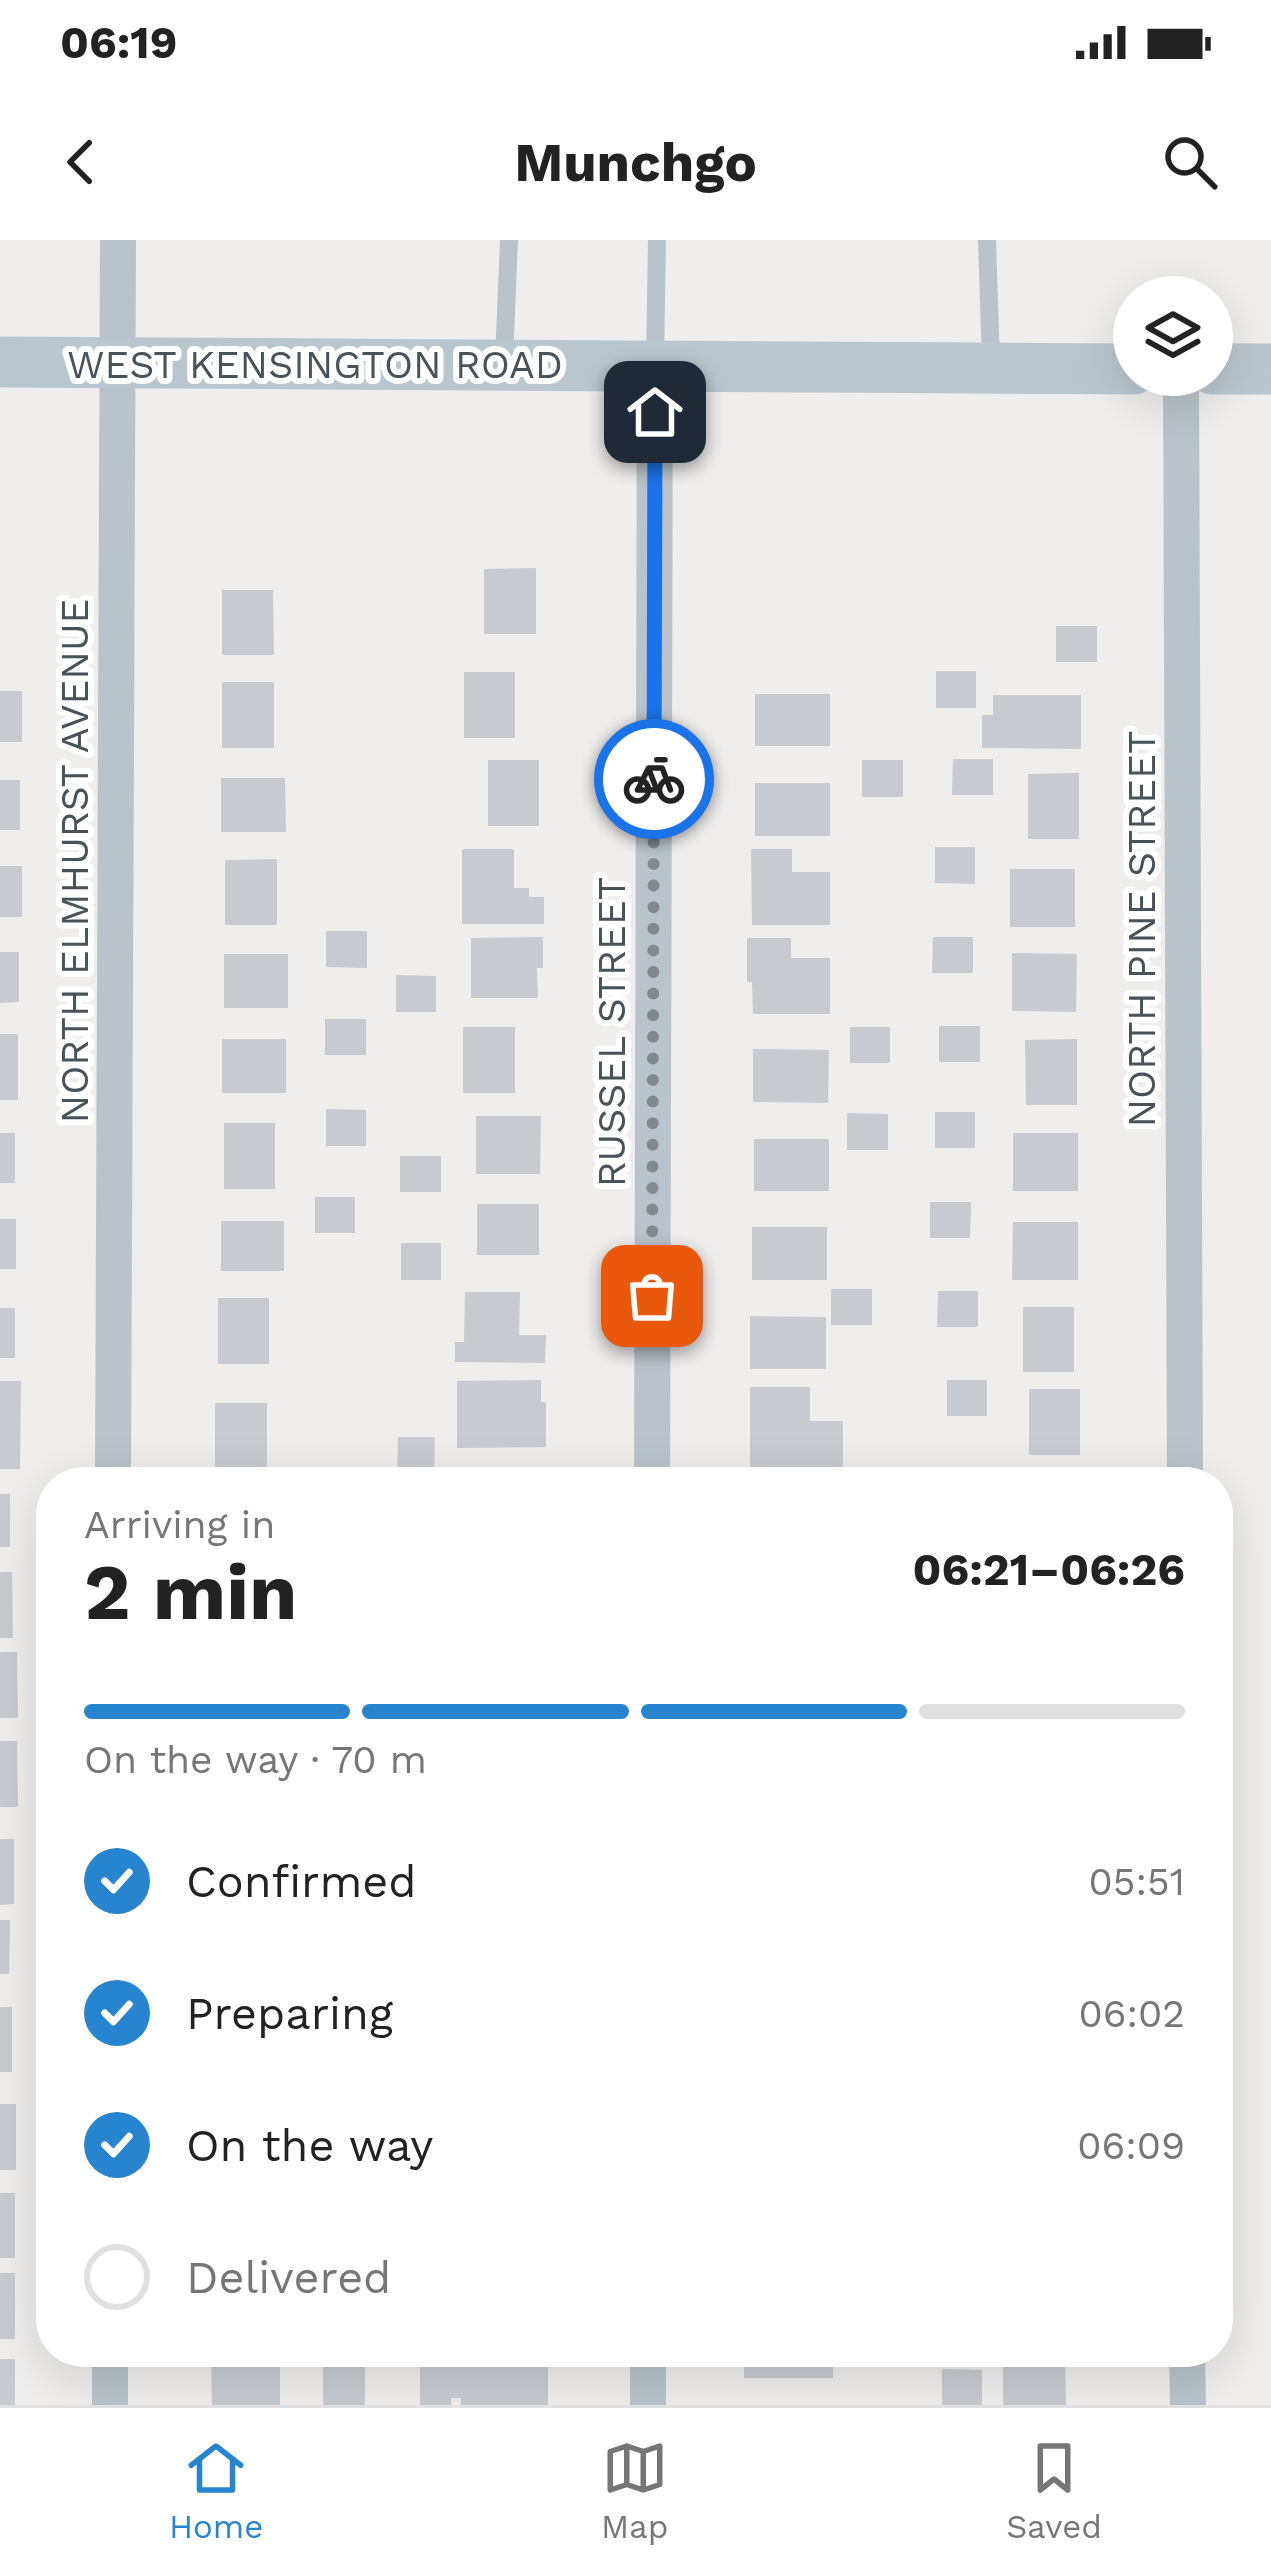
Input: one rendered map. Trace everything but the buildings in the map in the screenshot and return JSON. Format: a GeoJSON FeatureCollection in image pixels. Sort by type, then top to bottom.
{"type":"FeatureCollection","features":[{"type":"Feature","properties":{"kind":"main road","name":"WEST KENSINGTON ROAD"},"geometry":{"type":"LineString","coordinates":[[0,362],[1113,369]]}},
{"type":"Feature","properties":{"kind":"main road"},"geometry":{"type":"LineString","coordinates":[[1233,369],[1271,369]]}},
{"type":"Feature","properties":{"kind":"street","name":"NORTH ELMHURST AVENUE"},"geometry":{"type":"LineString","coordinates":[[113,1467],[118,240]]}},
{"type":"Feature","properties":{"kind":"street","name":"RUSSEL STREET"},"geometry":{"type":"LineString","coordinates":[[652,1467],[656,366]]}},
{"type":"Feature","properties":{"kind":"street","name":"NORTH PINE STREET"},"geometry":{"type":"LineString","coordinates":[[1181,396],[1185,1467]]}},
{"type":"Feature","properties":{"kind":"street"},"geometry":{"type":"LineString","coordinates":[[110,2367],[110,2405]]}},
{"type":"Feature","properties":{"kind":"street"},"geometry":{"type":"LineString","coordinates":[[648,2405],[649,2367]]}},
{"type":"Feature","properties":{"kind":"street"},"geometry":{"type":"LineString","coordinates":[[1187,2367],[1187,2405]]}},
{"type":"Feature","properties":{"kind":"lane"},"geometry":{"type":"LineString","coordinates":[[504,365],[509,240]]}},
{"type":"Feature","properties":{"kind":"lane"},"geometry":{"type":"LineString","coordinates":[[656,366],[657,240]]}},
{"type":"Feature","properties":{"kind":"lane"},"geometry":{"type":"LineString","coordinates":[[987,240],[991,368]]}},
{"type":"Feature","properties":{"kind":"way so far"},"geometry":{"type":"LineString","coordinates":[[652,1296],[654,779]]}},
{"type":"Feature","properties":{"kind":"route"},"geometry":{"type":"LineString","coordinates":[[654,779],[655,412]]}}]}
